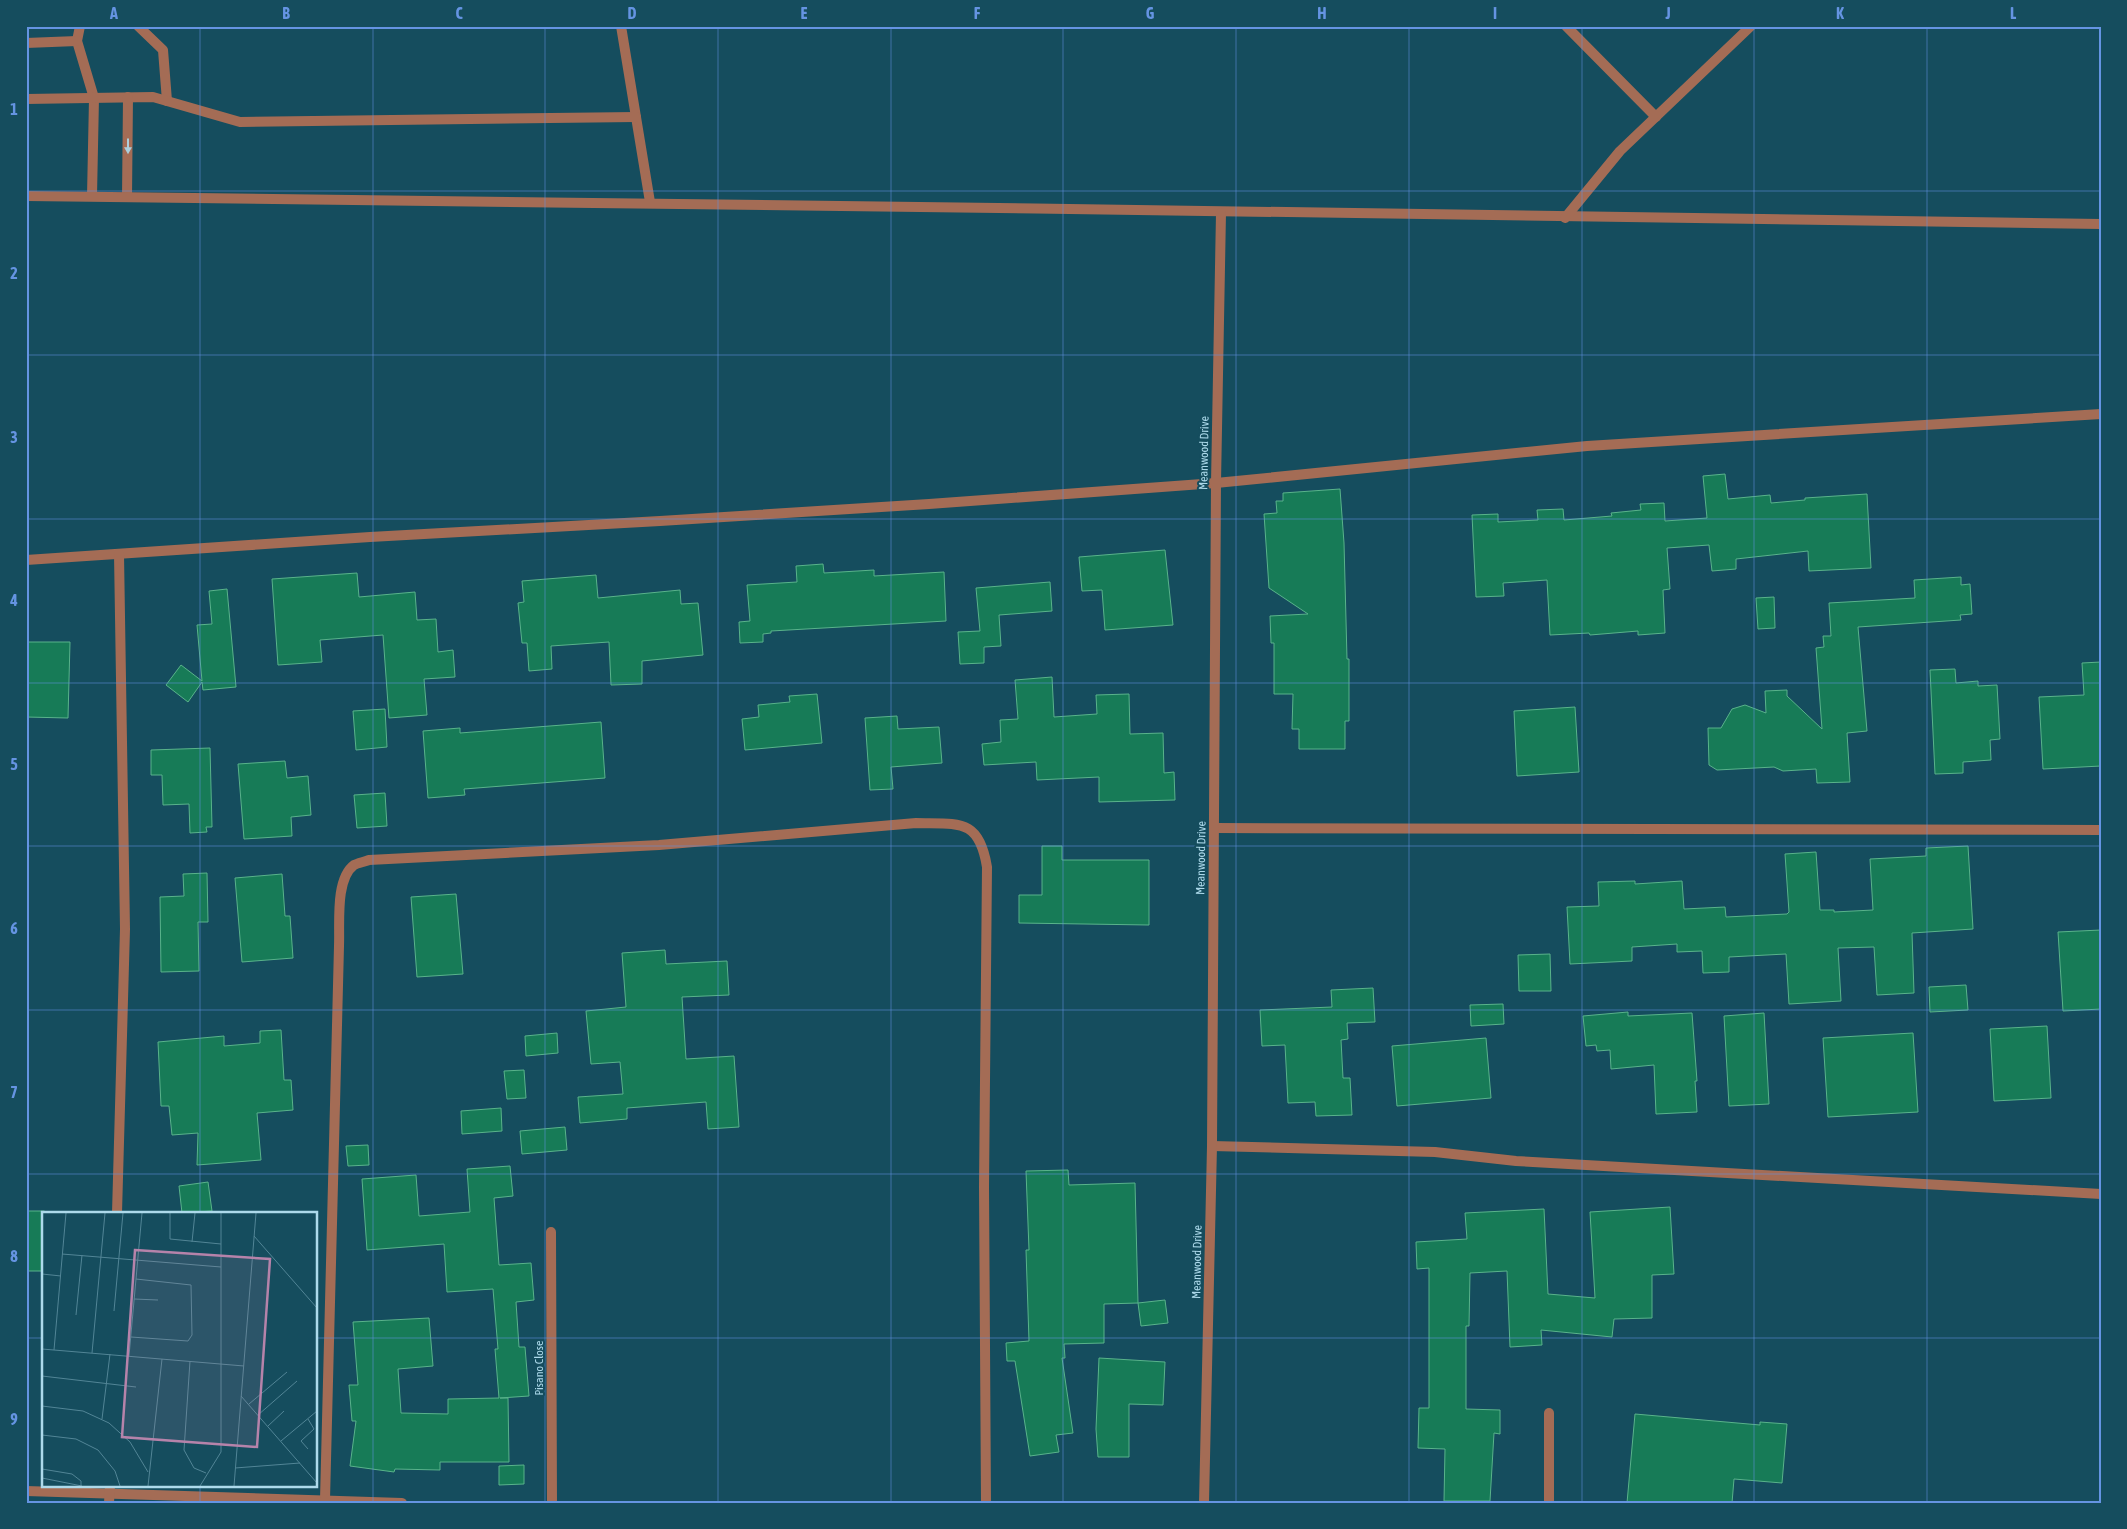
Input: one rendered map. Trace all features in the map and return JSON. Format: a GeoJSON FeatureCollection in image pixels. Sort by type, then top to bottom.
{"type":"FeatureCollection","features":[{"type":"Feature","properties":{"kind":"street"},"geometry":{"type":"LineString","coordinates":[[80,26],[77,41],[94,98],[92,196]]}},
{"type":"Feature","properties":{"kind":"street"},"geometry":{"type":"LineString","coordinates":[[138,26],[163,50],[167,101]]}},
{"type":"Feature","properties":{"kind":"street"},"geometry":{"type":"LineString","coordinates":[[621,26],[650,202]]}},
{"type":"Feature","properties":{"kind":"street"},"geometry":{"type":"LineString","coordinates":[[1566,26],[1656,117]]}},
{"type":"Feature","properties":{"kind":"street"},"geometry":{"type":"LineString","coordinates":[[1565,218],[1620,151],[1751,26]]}},
{"type":"Feature","properties":{"kind":"street"},"geometry":{"type":"LineString","coordinates":[[26,43],[77,41]]}},
{"type":"Feature","properties":{"kind":"street"},"geometry":{"type":"LineString","coordinates":[[127,197],[128,97]]}},
{"type":"Feature","properties":{"kind":"street"},"geometry":{"type":"LineString","coordinates":[[26,99],[154,97],[240,122],[636,118]]}},
{"type":"Feature","properties":{"kind":"street"},"geometry":{"type":"LineString","coordinates":[[26,196],[461,199],[1221,213],[2101,224]]}},
{"type":"Feature","properties":{"kind":"street","name":"Meanwood Drive"},"geometry":{"type":"LineString","coordinates":[[1204,1503],[1212,1146],[1216,483],[1221,213]]}},
{"type":"Feature","properties":{"kind":"street"},"geometry":{"type":"LineString","coordinates":[[26,560],[370,537],[690,520],[1216,483],[1587,446],[2101,414]]}},
{"type":"Feature","properties":{"kind":"street"},"geometry":{"type":"LineString","coordinates":[[117,1212],[125,930],[119,554]]}},
{"type":"Feature","properties":{"kind":"street"},"geometry":{"type":"LineString","coordinates":[[325,1500],[339,946],[341,887],[346,873],[355,864],[369,860],[659,845],[916,823],[953,824],[973,830],[984,846],[987,867],[984,1187],[986,1503]]}},
{"type":"Feature","properties":{"kind":"street"},"geometry":{"type":"LineString","coordinates":[[1214,828],[2101,830]]}},
{"type":"Feature","properties":{"kind":"street"},"geometry":{"type":"LineString","coordinates":[[1212,1146],[1435,1152],[1526,1161],[2101,1194]]}},
{"type":"Feature","properties":{"kind":"street","name":"Pisano Close"},"geometry":{"type":"LineString","coordinates":[[551,1232],[552,1503]]}},
{"type":"Feature","properties":{"kind":"street"},"geometry":{"type":"LineString","coordinates":[[1548,1503],[1549,1413]]}},
{"type":"Feature","properties":{"kind":"street"},"geometry":{"type":"LineString","coordinates":[[26,1491],[402,1503]]}},
{"type":"Feature","properties":{"kind":"building"},"geometry":{"type":"Polygon","coordinates":[[[1725,474],[1728,499],[1770,495],[1771,503],[1805,500],[1805,498],[1867,494],[1871,568],[1809,571],[1808,551],[1736,559],[1736,569],[1712,571],[1709,545],[1667,548],[1670,589],[1663,590],[1665,633],[1638,635],[1638,631],[1590,635],[1589,633],[1550,635],[1547,580],[1503,583],[1504,596],[1476,597],[1472,515],[1498,514],[1498,522],[1538,520],[1537,510],[1563,509],[1564,520],[1612,516],[1611,513],[1641,510],[1640,504],[1664,503],[1665,521],[1707,518],[1703,476],[1725,474]]]}},
{"type":"Feature","properties":{"kind":"building"},"geometry":{"type":"Polygon","coordinates":[[[1340,489],[1344,543],[1347,659],[1349,659],[1349,721],[1345,721],[1345,749],[1299,749],[1299,729],[1292,729],[1293,694],[1274,694],[1274,643],[1271,643],[1270,616],[1308,614],[1269,588],[1264,514],[1277,513],[1276,501],[1283,501],[1283,493],[1340,489]]]}},
{"type":"Feature","properties":{"kind":"building"},"geometry":{"type":"Polygon","coordinates":[[[1165,550],[1173,625],[1105,630],[1102,590],[1082,591],[1079,557],[1165,550]]]}},
{"type":"Feature","properties":{"kind":"building"},"geometry":{"type":"Polygon","coordinates":[[[823,564],[824,573],[874,570],[874,576],[944,572],[946,621],[771,631],[771,633],[763,634],[763,642],[740,643],[739,622],[750,621],[747,585],[797,582],[796,566],[823,564]]]}},
{"type":"Feature","properties":{"kind":"building"},"geometry":{"type":"Polygon","coordinates":[[[357,573],[359,597],[415,592],[417,620],[436,619],[438,652],[453,650],[455,677],[424,679],[427,715],[389,718],[383,635],[320,640],[322,662],[278,665],[272,579],[357,573]]]}},
{"type":"Feature","properties":{"kind":"building"},"geometry":{"type":"Polygon","coordinates":[[[596,575],[598,598],[680,590],[681,604],[698,603],[703,655],[642,661],[642,684],[611,685],[609,642],[551,646],[552,669],[529,671],[527,643],[522,643],[518,603],[524,602],[522,581],[596,575]]]}},
{"type":"Feature","properties":{"kind":"building"},"geometry":{"type":"Polygon","coordinates":[[[1961,577],[1961,585],[1970,584],[1972,614],[1960,615],[1961,620],[1858,627],[1867,731],[1847,733],[1850,782],[1817,783],[1816,769],[1783,771],[1774,767],[1717,770],[1709,765],[1708,728],[1721,728],[1732,709],[1745,705],[1766,713],[1765,691],[1787,690],[1787,696],[1822,729],[1816,648],[1824,647],[1823,636],[1831,636],[1829,603],[1915,598],[1914,580],[1961,577]]]}},
{"type":"Feature","properties":{"kind":"building"},"geometry":{"type":"Polygon","coordinates":[[[1050,582],[1052,611],[999,615],[1001,646],[984,647],[984,663],[960,664],[958,632],[980,631],[976,588],[1050,582]]]}},
{"type":"Feature","properties":{"kind":"building"},"geometry":{"type":"Polygon","coordinates":[[[227,589],[236,687],[203,690],[202,682],[188,702],[166,685],[181,665],[202,681],[197,625],[212,624],[209,591],[227,589]]]}},
{"type":"Feature","properties":{"kind":"building"},"geometry":{"type":"Polygon","coordinates":[[[1774,597],[1775,628],[1758,629],[1756,598],[1774,597]]]}},
{"type":"Feature","properties":{"kind":"building"},"geometry":{"type":"Polygon","coordinates":[[[26,642],[70,642],[68,718],[26,717],[26,642]]]}},
{"type":"Feature","properties":{"kind":"building"},"geometry":{"type":"Polygon","coordinates":[[[2101,662],[2101,766],[2043,769],[2039,697],[2084,695],[2082,663],[2101,662]]]}},
{"type":"Feature","properties":{"kind":"building"},"geometry":{"type":"Polygon","coordinates":[[[1955,669],[1956,683],[1978,681],[1978,686],[1997,685],[2000,739],[1990,740],[1991,760],[1963,762],[1963,773],[1935,774],[1930,670],[1955,669]]]}},
{"type":"Feature","properties":{"kind":"building"},"geometry":{"type":"Polygon","coordinates":[[[1052,677],[1054,717],[1097,714],[1096,695],[1129,694],[1130,734],[1163,733],[1164,773],[1174,772],[1175,800],[1099,802],[1099,777],[1037,780],[1036,762],[984,765],[982,744],[1001,742],[1000,720],[1018,719],[1015,680],[1052,677]]]}},
{"type":"Feature","properties":{"kind":"building"},"geometry":{"type":"Polygon","coordinates":[[[817,694],[822,743],[745,750],[742,719],[759,717],[758,705],[790,702],[789,696],[817,694]]]}},
{"type":"Feature","properties":{"kind":"building"},"geometry":{"type":"Polygon","coordinates":[[[1575,707],[1579,772],[1517,776],[1514,711],[1575,707]]]}},
{"type":"Feature","properties":{"kind":"building"},"geometry":{"type":"Polygon","coordinates":[[[385,709],[387,747],[356,750],[353,711],[385,709]]]}},
{"type":"Feature","properties":{"kind":"building"},"geometry":{"type":"Polygon","coordinates":[[[897,716],[898,729],[939,727],[942,763],[891,767],[893,789],[870,790],[865,718],[897,716]]]}},
{"type":"Feature","properties":{"kind":"building"},"geometry":{"type":"Polygon","coordinates":[[[601,722],[605,778],[464,789],[465,795],[428,798],[423,731],[460,728],[460,733],[601,722]]]}},
{"type":"Feature","properties":{"kind":"building"},"geometry":{"type":"Polygon","coordinates":[[[210,748],[212,827],[206,827],[207,832],[190,833],[189,804],[163,805],[162,775],[151,775],[151,750],[210,748]]]}},
{"type":"Feature","properties":{"kind":"building"},"geometry":{"type":"Polygon","coordinates":[[[285,761],[287,778],[308,776],[311,815],[291,817],[292,836],[244,839],[238,764],[285,761]]]}},
{"type":"Feature","properties":{"kind":"building"},"geometry":{"type":"Polygon","coordinates":[[[385,793],[387,826],[357,828],[354,795],[385,793]]]}},
{"type":"Feature","properties":{"kind":"building"},"geometry":{"type":"Polygon","coordinates":[[[1042,846],[1062,846],[1062,860],[1149,860],[1149,925],[1019,923],[1019,895],[1042,895],[1042,846]]]}},
{"type":"Feature","properties":{"kind":"building"},"geometry":{"type":"Polygon","coordinates":[[[1968,846],[1973,929],[1912,933],[1914,993],[1877,995],[1874,947],[1838,948],[1841,1001],[1789,1004],[1786,954],[1729,957],[1729,972],[1703,973],[1702,951],[1677,952],[1677,944],[1632,947],[1632,961],[1570,964],[1567,907],[1599,906],[1598,882],[1635,881],[1635,884],[1682,881],[1684,909],[1725,907],[1726,917],[1787,914],[1789,912],[1785,854],[1816,852],[1820,910],[1834,910],[1834,912],[1873,910],[1870,859],[1926,856],[1926,848],[1968,846]]]}},
{"type":"Feature","properties":{"kind":"building"},"geometry":{"type":"Polygon","coordinates":[[[207,873],[208,922],[198,922],[199,971],[161,972],[160,897],[184,896],[183,874],[207,873]]]}},
{"type":"Feature","properties":{"kind":"building"},"geometry":{"type":"Polygon","coordinates":[[[282,874],[285,916],[290,916],[293,958],[242,962],[235,878],[282,874]]]}},
{"type":"Feature","properties":{"kind":"building"},"geometry":{"type":"Polygon","coordinates":[[[456,894],[463,974],[417,977],[411,897],[456,894]]]}},
{"type":"Feature","properties":{"kind":"building"},"geometry":{"type":"Polygon","coordinates":[[[2101,930],[2101,1009],[2063,1011],[2058,932],[2101,930]]]}},
{"type":"Feature","properties":{"kind":"building"},"geometry":{"type":"Polygon","coordinates":[[[665,950],[666,964],[727,961],[729,995],[682,997],[686,1059],[734,1056],[739,1127],[708,1129],[706,1102],[627,1108],[627,1119],[580,1123],[578,1097],[623,1094],[620,1062],[591,1064],[586,1011],[626,1007],[622,953],[665,950]]]}},
{"type":"Feature","properties":{"kind":"building"},"geometry":{"type":"Polygon","coordinates":[[[1550,954],[1551,991],[1519,991],[1518,955],[1550,954]]]}},
{"type":"Feature","properties":{"kind":"building"},"geometry":{"type":"Polygon","coordinates":[[[1966,985],[1968,1010],[1930,1012],[1929,987],[1966,985]]]}},
{"type":"Feature","properties":{"kind":"building"},"geometry":{"type":"Polygon","coordinates":[[[1373,988],[1375,1022],[1347,1023],[1348,1039],[1341,1040],[1343,1078],[1350,1078],[1352,1115],[1316,1116],[1315,1102],[1288,1103],[1285,1045],[1262,1046],[1260,1010],[1332,1007],[1331,990],[1373,988]]]}},
{"type":"Feature","properties":{"kind":"building"},"geometry":{"type":"Polygon","coordinates":[[[1503,1004],[1504,1024],[1471,1026],[1470,1005],[1503,1004]]]}},
{"type":"Feature","properties":{"kind":"building"},"geometry":{"type":"Polygon","coordinates":[[[1628,1012],[1628,1016],[1692,1013],[1697,1081],[1695,1081],[1697,1112],[1656,1114],[1654,1065],[1611,1069],[1610,1050],[1597,1051],[1596,1045],[1586,1046],[1583,1016],[1628,1012]]]}},
{"type":"Feature","properties":{"kind":"building"},"geometry":{"type":"Polygon","coordinates":[[[1764,1013],[1769,1104],[1729,1106],[1724,1016],[1764,1013]]]}},
{"type":"Feature","properties":{"kind":"building"},"geometry":{"type":"Polygon","coordinates":[[[2047,1026],[2051,1098],[1994,1101],[1990,1029],[2047,1026]]]}},
{"type":"Feature","properties":{"kind":"building"},"geometry":{"type":"Polygon","coordinates":[[[281,1030],[284,1080],[291,1080],[293,1110],[257,1113],[261,1160],[197,1165],[198,1133],[172,1135],[169,1106],[161,1106],[158,1042],[224,1036],[224,1046],[260,1043],[260,1031],[281,1030]]]}},
{"type":"Feature","properties":{"kind":"building"},"geometry":{"type":"Polygon","coordinates":[[[557,1033],[558,1053],[526,1056],[525,1036],[557,1033]]]}},
{"type":"Feature","properties":{"kind":"building"},"geometry":{"type":"Polygon","coordinates":[[[1913,1033],[1918,1112],[1828,1117],[1823,1038],[1913,1033]]]}},
{"type":"Feature","properties":{"kind":"building"},"geometry":{"type":"Polygon","coordinates":[[[1486,1038],[1491,1098],[1397,1106],[1392,1046],[1486,1038]]]}},
{"type":"Feature","properties":{"kind":"building"},"geometry":{"type":"Polygon","coordinates":[[[524,1070],[526,1098],[507,1099],[504,1071],[524,1070]]]}},
{"type":"Feature","properties":{"kind":"building"},"geometry":{"type":"Polygon","coordinates":[[[501,1108],[502,1131],[462,1134],[461,1111],[501,1108]]]}},
{"type":"Feature","properties":{"kind":"building"},"geometry":{"type":"Polygon","coordinates":[[[565,1127],[567,1150],[522,1154],[520,1131],[565,1127]]]}},
{"type":"Feature","properties":{"kind":"building"},"geometry":{"type":"Polygon","coordinates":[[[368,1145],[369,1165],[348,1166],[346,1146],[368,1145]]]}},
{"type":"Feature","properties":{"kind":"building"},"geometry":{"type":"Polygon","coordinates":[[[510,1166],[513,1196],[494,1198],[499,1265],[531,1263],[534,1300],[516,1302],[519,1347],[525,1347],[529,1396],[500,1398],[508,1398],[509,1462],[440,1462],[440,1470],[395,1469],[394,1472],[350,1466],[356,1421],[352,1421],[349,1385],[358,1385],[353,1322],[429,1318],[433,1366],[398,1369],[401,1413],[448,1414],[448,1399],[499,1398],[495,1349],[498,1349],[493,1289],[447,1292],[444,1244],[367,1250],[362,1179],[416,1175],[419,1216],[470,1212],[467,1169],[510,1166]]]}},
{"type":"Feature","properties":{"kind":"building"},"geometry":{"type":"Polygon","coordinates":[[[1068,1170],[1069,1185],[1135,1183],[1138,1303],[1104,1304],[1104,1343],[1064,1344],[1065,1358],[1062,1358],[1073,1433],[1056,1435],[1059,1452],[1030,1456],[1015,1361],[1007,1361],[1006,1343],[1029,1341],[1026,1250],[1029,1250],[1026,1171],[1068,1170]]]}},
{"type":"Feature","properties":{"kind":"building"},"geometry":{"type":"Polygon","coordinates":[[[208,1182],[212,1211],[182,1212],[179,1186],[208,1182]]]}},
{"type":"Feature","properties":{"kind":"building"},"geometry":{"type":"Polygon","coordinates":[[[1670,1207],[1674,1274],[1652,1275],[1652,1318],[1614,1319],[1612,1337],[1541,1330],[1542,1345],[1510,1347],[1507,1271],[1470,1273],[1469,1326],[1466,1326],[1466,1409],[1500,1410],[1500,1434],[1494,1433],[1490,1501],[1444,1501],[1445,1449],[1418,1448],[1419,1408],[1429,1408],[1429,1268],[1417,1269],[1416,1242],[1467,1239],[1465,1213],[1544,1209],[1548,1294],[1595,1298],[1590,1212],[1670,1207]]]}},
{"type":"Feature","properties":{"kind":"building"},"geometry":{"type":"Polygon","coordinates":[[[26,1211],[44,1211],[42,1212],[42,1271],[26,1271],[26,1211]]]}},
{"type":"Feature","properties":{"kind":"building"},"geometry":{"type":"Polygon","coordinates":[[[1165,1300],[1168,1323],[1141,1326],[1138,1303],[1165,1300]]]}},
{"type":"Feature","properties":{"kind":"building"},"geometry":{"type":"Polygon","coordinates":[[[1099,1358],[1165,1362],[1163,1405],[1129,1404],[1129,1457],[1098,1457],[1096,1429],[1099,1358]]]}},
{"type":"Feature","properties":{"kind":"building"},"geometry":{"type":"Polygon","coordinates":[[[1635,1414],[1760,1425],[1760,1422],[1787,1424],[1782,1483],[1734,1479],[1732,1503],[1627,1503],[1635,1414]]]}},
{"type":"Feature","properties":{"kind":"building"},"geometry":{"type":"Polygon","coordinates":[[[524,1465],[524,1484],[499,1485],[499,1466],[524,1465]]]}}]}
